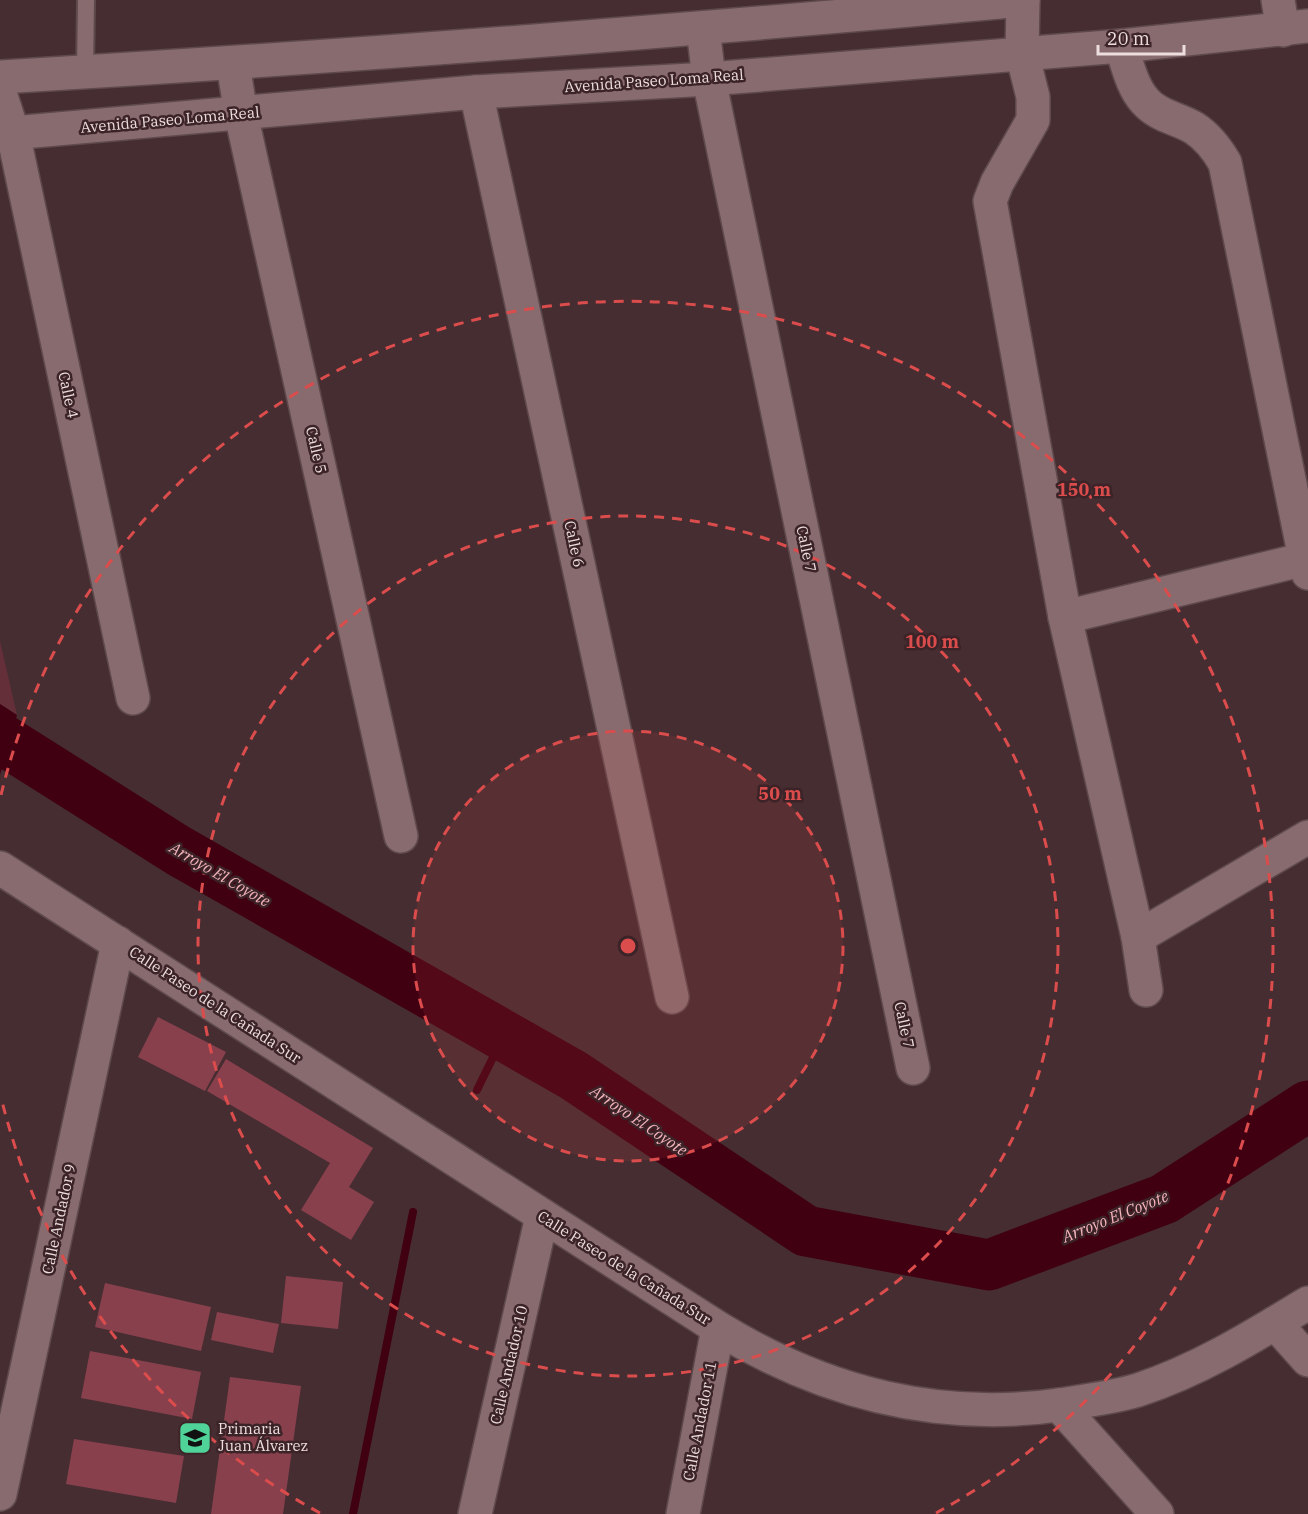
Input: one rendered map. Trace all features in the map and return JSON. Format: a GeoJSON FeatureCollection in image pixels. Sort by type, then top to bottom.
{"type":"FeatureCollection","features":[{"type":"Feature","properties":{"kind":"street"},"geometry":{"type":"LineString","coordinates":[[0,77],[233,64],[703,28],[1023,0],[1022,53],[1033,98],[1033,120],[997,183],[990,201],[1065,617],[1138,937],[1146,990]]}},
{"type":"Feature","properties":{"kind":"street","name":"Avenida Paseo Loma Real"},"geometry":{"type":"LineString","coordinates":[[6,134],[476,92],[709,79],[1121,46],[1290,18]]}},
{"type":"Feature","properties":{"kind":"street","name":"Calle 7"},"geometry":{"type":"LineString","coordinates":[[703,28],[709,79],[913,1068]]}},
{"type":"Feature","properties":{"kind":"street"},"geometry":{"type":"LineString","coordinates":[[1065,617],[1307,566],[1225,163],[1215,146],[1193,128],[1165,117],[1144,101],[1121,46]]}},
{"type":"Feature","properties":{"kind":"street","name":"Calle 5"},"geometry":{"type":"LineString","coordinates":[[233,64],[241,114],[401,836]]}},
{"type":"Feature","properties":{"kind":"street","name":"Calle 6"},"geometry":{"type":"LineString","coordinates":[[476,92],[672,997]]}},
{"type":"Feature","properties":{"kind":"street","name":"Calle 4"},"geometry":{"type":"LineString","coordinates":[[0,93],[6,134],[133,698]]}},
{"type":"Feature","properties":{"kind":"street"},"geometry":{"type":"LineString","coordinates":[[1138,937],[1308,837]]}},
{"type":"Feature","properties":{"kind":"street","name":"Calle Paseo de la Cañada Sur"},"geometry":{"type":"LineString","coordinates":[[0,868],[752,1349],[810,1374],[886,1400],[983,1410],[1059,1405],[1136,1390],[1213,1358],[1308,1303]]}},
{"type":"Feature","properties":{"kind":"street","name":"Calle Andador 9"},"geometry":{"type":"LineString","coordinates":[[0,1494],[118,943]]}},
{"type":"Feature","properties":{"kind":"street","name":"Calle Andador 10"},"geometry":{"type":"LineString","coordinates":[[475,1514],[542,1216]]}},
{"type":"Feature","properties":{"kind":"street"},"geometry":{"type":"LineString","coordinates":[[1275,1323],[1308,1360]]}},
{"type":"Feature","properties":{"kind":"street","name":"Calle Andador 11"},"geometry":{"type":"LineString","coordinates":[[683,1514],[718,1328]]}},
{"type":"Feature","properties":{"kind":"street"},"geometry":{"type":"LineString","coordinates":[[1059,1405],[1157,1514]]}},
{"type":"Feature","properties":{"kind":"lane"},"geometry":{"type":"LineString","coordinates":[[85,72],[86,0]]}},
{"type":"Feature","properties":{"kind":"shaded area"},"geometry":{"type":"Polygon","coordinates":[[[0,641],[17,715],[0,704],[0,641]]]}},
{"type":"Feature","properties":{"kind":"shaded area"},"geometry":{"type":"Polygon","coordinates":[[[0,704],[17,715],[0,775],[0,704]]]}},
{"type":"Feature","properties":{"kind":"building"},"geometry":{"type":"Polygon","coordinates":[[[158,1017],[226,1052],[205,1091],[138,1057],[158,1017]]]}},
{"type":"Feature","properties":{"kind":"building"},"geometry":{"type":"Polygon","coordinates":[[[226,1059],[373,1148],[349,1187],[374,1202],[351,1240],[301,1210],[330,1163],[207,1091],[226,1059]]]}},
{"type":"Feature","properties":{"kind":"building"},"geometry":{"type":"Polygon","coordinates":[[[286,1276],[343,1282],[338,1329],[281,1323],[286,1276]]]}},
{"type":"Feature","properties":{"kind":"building"},"geometry":{"type":"Polygon","coordinates":[[[105,1283],[211,1307],[201,1351],[95,1327],[105,1283]]]}},
{"type":"Feature","properties":{"kind":"building"},"geometry":{"type":"Polygon","coordinates":[[[217,1312],[279,1324],[273,1353],[211,1340],[217,1312]]]}},
{"type":"Feature","properties":{"kind":"building"},"geometry":{"type":"Polygon","coordinates":[[[90,1351],[201,1372],[192,1419],[81,1398],[90,1351]]]}},
{"type":"Feature","properties":{"kind":"building"},"geometry":{"type":"Polygon","coordinates":[[[230,1377],[301,1386],[283,1514],[211,1514],[230,1377]]]}},
{"type":"Feature","properties":{"kind":"building"},"geometry":{"type":"Polygon","coordinates":[[[74,1439],[184,1456],[176,1503],[66,1484],[74,1439]]]}},
{"type":"Feature","properties":{"kind":"waterway","name":"Arroyo El Coyote"},"geometry":{"type":"LineString","coordinates":[[0,738],[179,851],[573,1075],[806,1231],[989,1265],[1164,1199],[1308,1106]]}},
{"type":"Feature","properties":{"kind":"waterway"},"geometry":{"type":"LineString","coordinates":[[477,1090],[503,1037]]}},
{"type":"Feature","properties":{"kind":"waterway"},"geometry":{"type":"LineString","coordinates":[[353,1514],[413,1212]]}},
{"type":"Feature","properties":{"kind":"place","name":"Primaria Juan Álvarez"},"geometry":{"type":"Point","coordinates":[195,1438]}}]}
